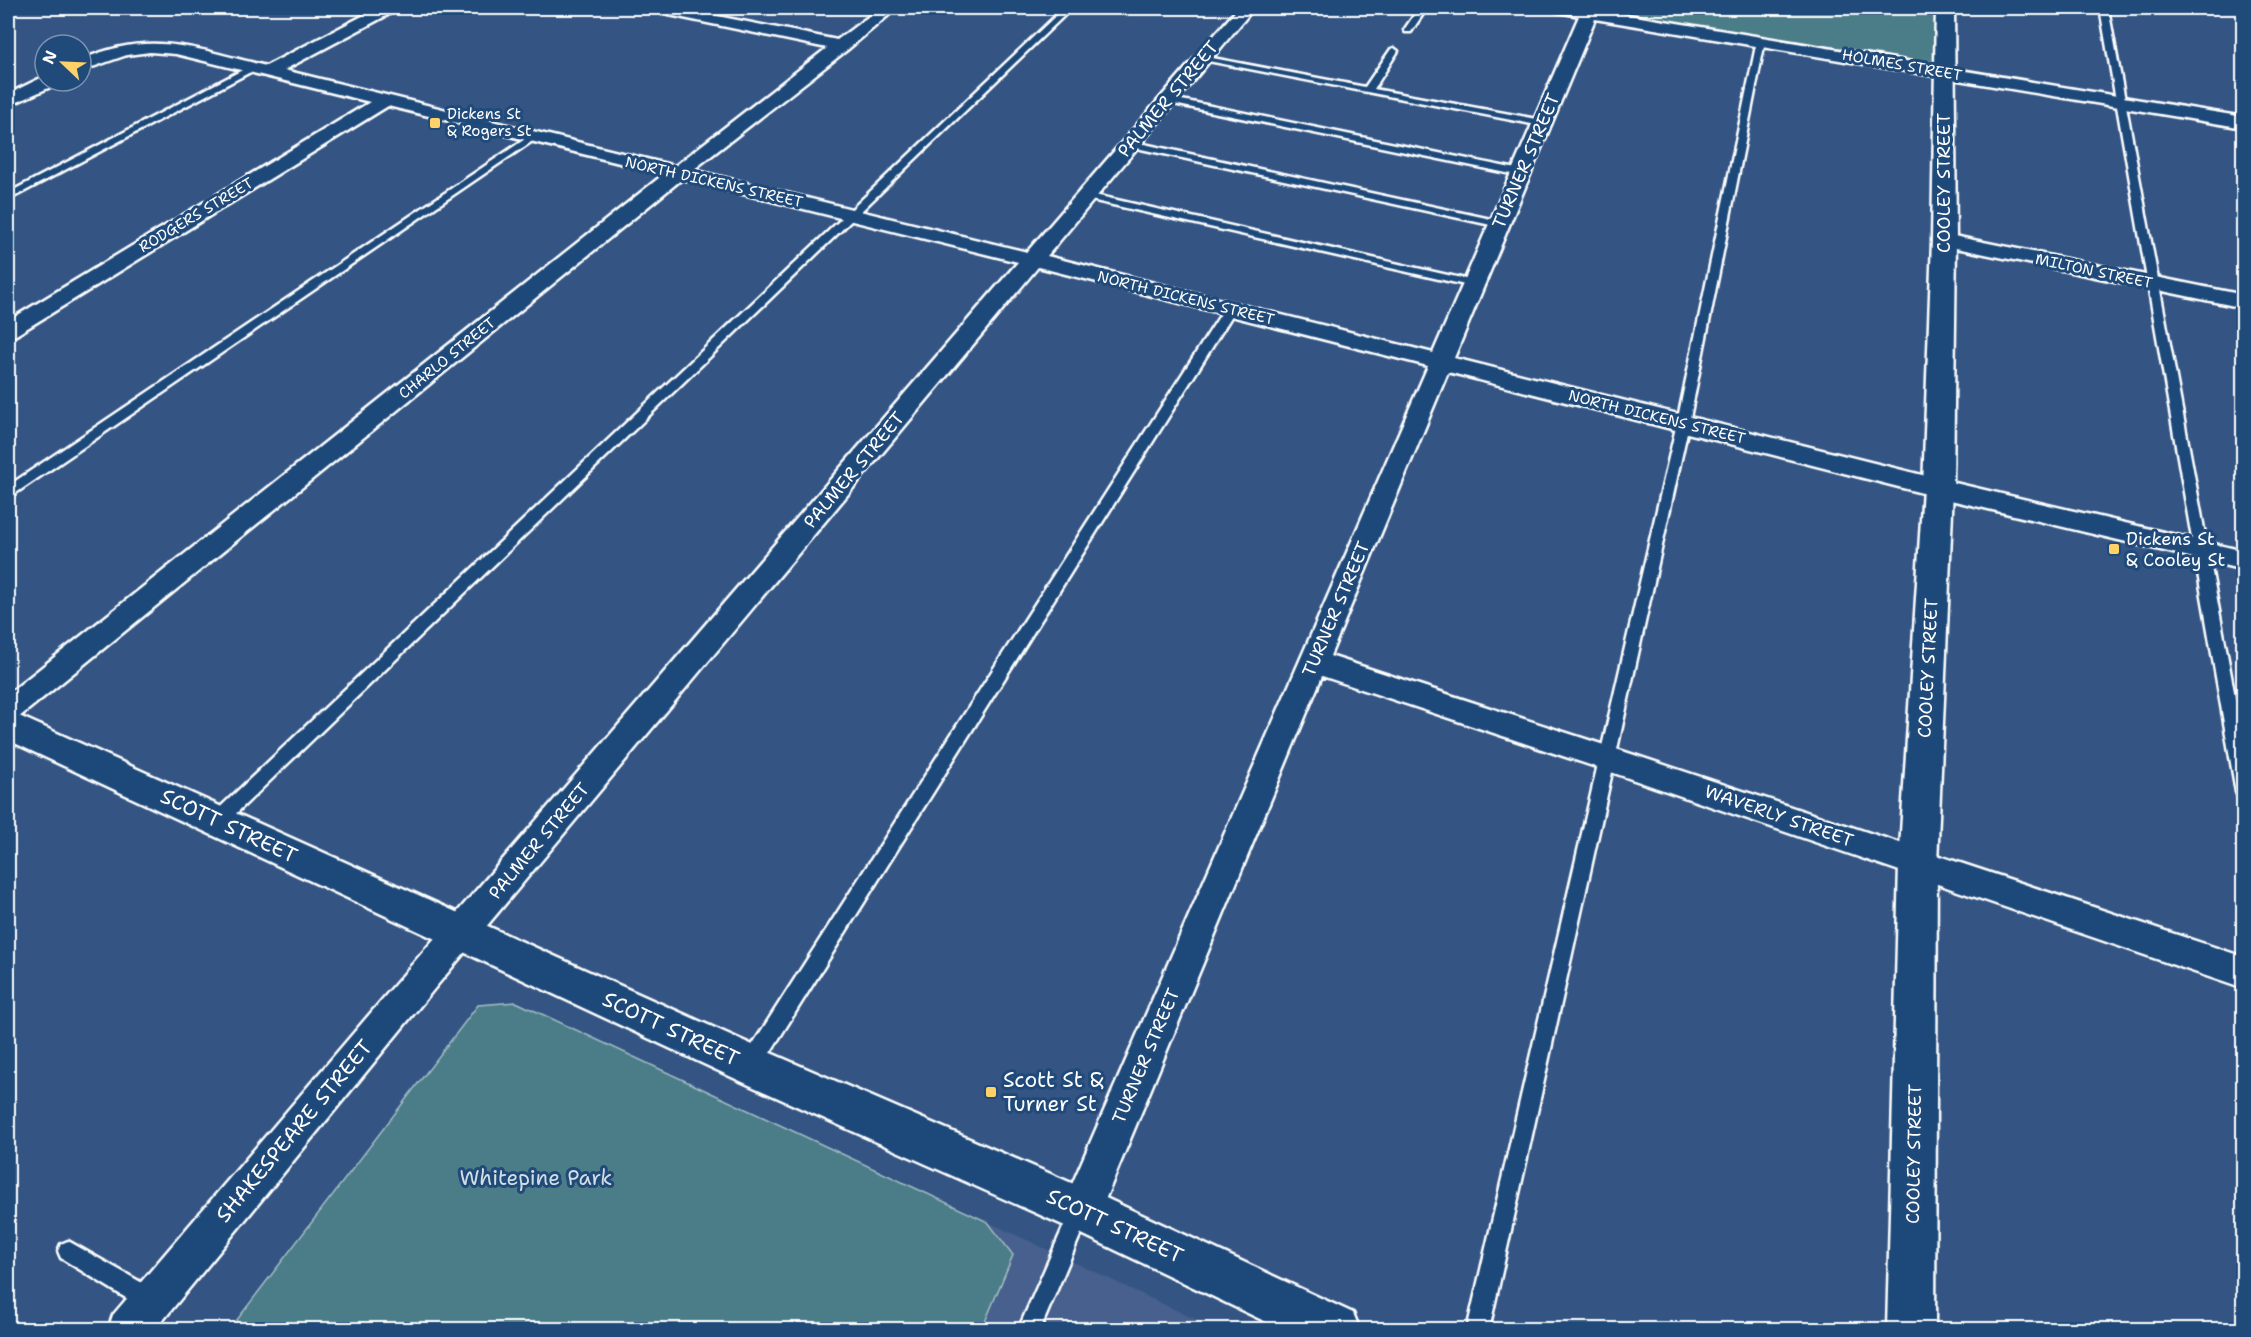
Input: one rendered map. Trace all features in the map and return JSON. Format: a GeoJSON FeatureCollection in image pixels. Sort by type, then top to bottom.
{"type":"FeatureCollection","features":[{"type":"Feature","properties":{"kind":"street"},"geometry":{"type":"LineString","coordinates":[[260,70],[389,8]]}},
{"type":"Feature","properties":{"kind":"street","name":"CHARLO STREET"},"geometry":{"type":"LineString","coordinates":[[8,710],[676,174],[890,8]]}},
{"type":"Feature","properties":{"kind":"street","name":"PALMER STREET"},"geometry":{"type":"LineString","coordinates":[[461,932],[1246,8]]}},
{"type":"Feature","properties":{"kind":"street","name":"HOLMES STREET"},"geometry":{"type":"LineString","coordinates":[[1560,8],[1590,10],[1761,42],[2244,123]]}},
{"type":"Feature","properties":{"kind":"street","name":"COOLEY STREET"},"geometry":{"type":"LineString","coordinates":[[1911,1329],[1918,864],[1938,489],[1944,240],[1945,8]]}},
{"type":"Feature","properties":{"kind":"street","name":"TURNER STREET"},"geometry":{"type":"LineString","coordinates":[[1081,1210],[1590,10]]}},
{"type":"Feature","properties":{"kind":"street"},"geometry":{"type":"LineString","coordinates":[[675,12],[841,46]]}},
{"type":"Feature","properties":{"kind":"street","name":"NORTH DICKENS STREET"},"geometry":{"type":"LineString","coordinates":[[93,61],[128,49],[153,45],[1032,259],[1938,489],[2244,561]]}},
{"type":"Feature","properties":{"kind":"street"},"geometry":{"type":"LineString","coordinates":[[8,101],[33,89]]}},
{"type":"Feature","properties":{"kind":"street","name":"RODGERS STREET"},"geometry":{"type":"LineString","coordinates":[[8,330],[384,101]]}},
{"type":"Feature","properties":{"kind":"street","name":"MILTON STREET"},"geometry":{"type":"LineString","coordinates":[[1944,240],[2244,302]]}},
{"type":"Feature","properties":{"kind":"street","name":"WAVERLY STREET"},"geometry":{"type":"LineString","coordinates":[[1313,662],[1607,758],[2244,973]]}},
{"type":"Feature","properties":{"kind":"street","name":"SCOTT STREET"},"geometry":{"type":"LineString","coordinates":[[8,725],[751,1065],[1081,1210],[1336,1329]]}},
{"type":"Feature","properties":{"kind":"street","name":"SHAKESPEARE STREET"},"geometry":{"type":"LineString","coordinates":[[128,1329],[461,932]]}},
{"type":"Feature","properties":{"kind":"lane"},"geometry":{"type":"LineString","coordinates":[[217,821],[1068,8]]}},
{"type":"Feature","properties":{"kind":"lane"},"geometry":{"type":"LineString","coordinates":[[1408,30],[1423,8]]}},
{"type":"Feature","properties":{"kind":"lane"},"geometry":{"type":"LineString","coordinates":[[2104,8],[2244,792]]}},
{"type":"Feature","properties":{"kind":"lane"},"geometry":{"type":"LineString","coordinates":[[1478,1329],[1683,423],[1761,42]]}},
{"type":"Feature","properties":{"kind":"lane"},"geometry":{"type":"LineString","coordinates":[[1368,90],[1394,51]]}},
{"type":"Feature","properties":{"kind":"lane"},"geometry":{"type":"LineString","coordinates":[[1202,58],[1542,123]]}},
{"type":"Feature","properties":{"kind":"lane"},"geometry":{"type":"LineString","coordinates":[[8,197],[260,70]]}},
{"type":"Feature","properties":{"kind":"lane"},"geometry":{"type":"LineString","coordinates":[[1167,100],[1521,173]]}},
{"type":"Feature","properties":{"kind":"lane"},"geometry":{"type":"LineString","coordinates":[[8,492],[531,138]]}},
{"type":"Feature","properties":{"kind":"lane"},"geometry":{"type":"LineString","coordinates":[[1130,144],[1500,224]]}},
{"type":"Feature","properties":{"kind":"lane"},"geometry":{"type":"LineString","coordinates":[[1086,196],[1474,284]]}},
{"type":"Feature","properties":{"kind":"lane"},"geometry":{"type":"LineString","coordinates":[[751,1065],[1230,309]]}},
{"type":"Feature","properties":{"kind":"lane"},"geometry":{"type":"LineString","coordinates":[[1029,1329],[1081,1210]]}},
{"type":"Feature","properties":{"kind":"lane"},"geometry":{"type":"LineString","coordinates":[[68,1251],[152,1301]]}},
{"type":"Feature","properties":{"kind":"shaded area"},"geometry":{"type":"Polygon","coordinates":[[[988,1222],[1216,1329],[982,1330],[1013,1255],[988,1222]]]}},
{"type":"Feature","properties":{"kind":"green space"},"geometry":{"type":"Polygon","coordinates":[[[1591,8],[1945,8],[1944,72],[1589,12],[1591,8]]]}},
{"type":"Feature","properties":{"kind":"green space","name":"Whitepine Park"},"geometry":{"type":"Polygon","coordinates":[[[516,1002],[988,1222],[1013,1255],[982,1329],[230,1329],[478,1005],[516,1002]]]}},
{"type":"Feature","properties":{"kind":"place","name":"Dickens St & Rogers St"},"geometry":{"type":"Point","coordinates":[435,123]}},
{"type":"Feature","properties":{"kind":"place","name":"Dickens St & Cooley St"},"geometry":{"type":"Point","coordinates":[2114,549]}},
{"type":"Feature","properties":{"kind":"place","name":"Scott St & Turner St"},"geometry":{"type":"Point","coordinates":[991,1092]}}]}
